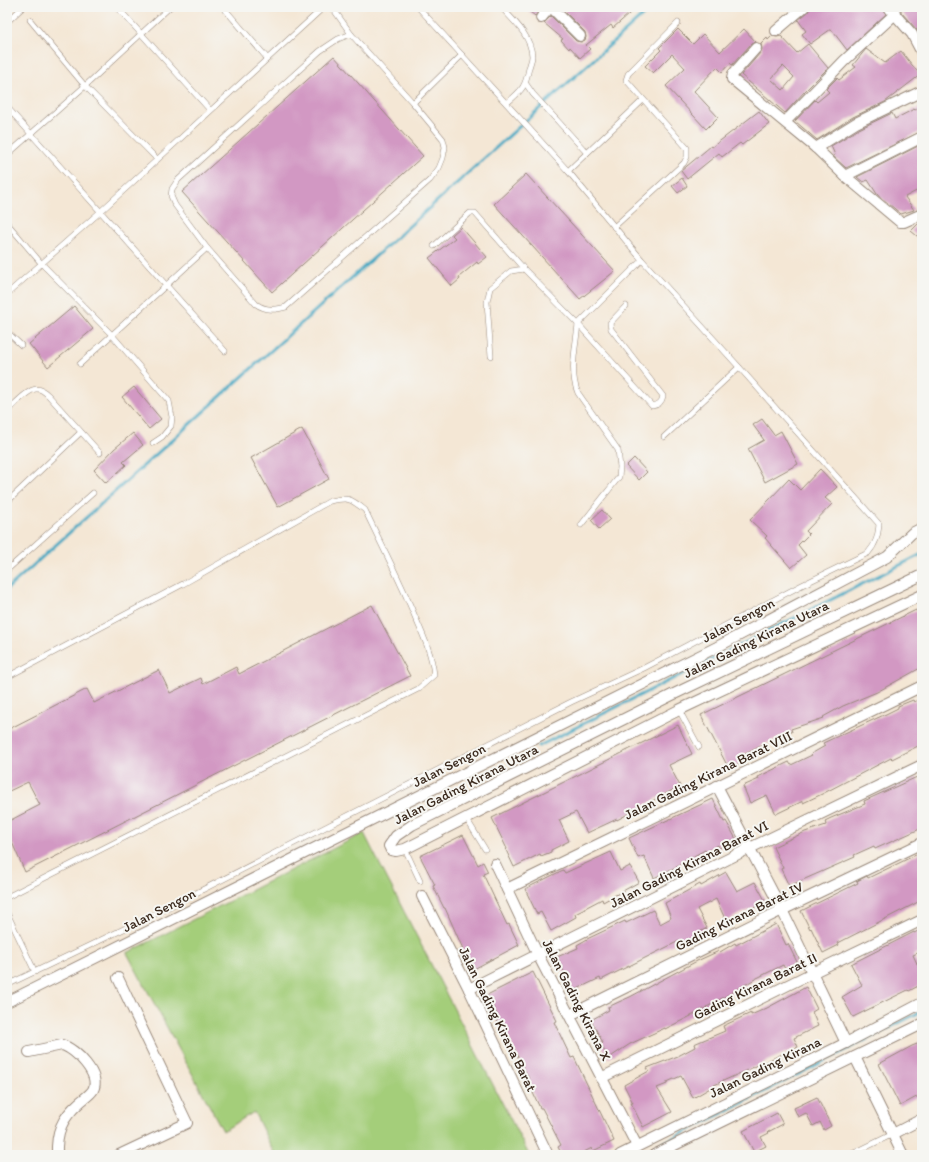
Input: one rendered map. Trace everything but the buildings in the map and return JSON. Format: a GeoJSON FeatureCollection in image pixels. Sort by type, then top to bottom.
{"type":"FeatureCollection","features":[{"type":"Feature","properties":{"kind":"street"},"geometry":{"type":"LineString","coordinates":[[541,18],[551,7],[580,36]]}},
{"type":"Feature","properties":{"kind":"street"},"geometry":{"type":"LineString","coordinates":[[776,31],[804,7]]}},
{"type":"Feature","properties":{"kind":"street"},"geometry":{"type":"LineString","coordinates":[[785,122],[892,9],[912,34],[922,53]]}},
{"type":"Feature","properties":{"kind":"street"},"geometry":{"type":"LineString","coordinates":[[756,48],[732,77],[900,222],[904,222],[922,214]]}},
{"type":"Feature","properties":{"kind":"street"},"geometry":{"type":"LineString","coordinates":[[816,148],[856,123],[922,91]]}},
{"type":"Feature","properties":{"kind":"street"},"geometry":{"type":"LineString","coordinates":[[845,176],[922,137]]}},
{"type":"Feature","properties":{"kind":"street","name":"Jalan Sengon"},"geometry":{"type":"LineString","coordinates":[[7,1002],[716,647],[887,557],[912,533],[922,528]]}},
{"type":"Feature","properties":{"kind":"street","name":"Jalan Gading Kirana Utara"},"geometry":{"type":"LineString","coordinates":[[405,849],[396,851],[391,850],[389,846],[391,841],[402,832],[672,695],[922,575]]}},
{"type":"Feature","properties":{"kind":"street"},"geometry":{"type":"LineString","coordinates":[[405,849],[679,710],[921,597],[912,580]]}},
{"type":"Feature","properties":{"kind":"street","name":"Jalan Gading Kirana Barat VIII"},"geometry":{"type":"LineString","coordinates":[[507,889],[922,686]]}},
{"type":"Feature","properties":{"kind":"street"},"geometry":{"type":"LineString","coordinates":[[672,695],[679,710]]}},
{"type":"Feature","properties":{"kind":"street","name":"Jalan Gading Kirana Barat VI"},"geometry":{"type":"LineString","coordinates":[[469,989],[750,848],[921,769]]}},
{"type":"Feature","properties":{"kind":"street"},"geometry":{"type":"LineString","coordinates":[[717,786],[782,910],[846,1043]]}},
{"type":"Feature","properties":{"kind":"street"},"geometry":{"type":"LineString","coordinates":[[459,803],[466,818]]}},
{"type":"Feature","properties":{"kind":"street","name":"Gading Kirana Barat IV"},"geometry":{"type":"LineString","coordinates":[[570,1015],[782,910],[922,843]]}},
{"type":"Feature","properties":{"kind":"street","name":"Jalan Gading Kirana X"},"geometry":{"type":"LineString","coordinates":[[495,864],[538,955],[636,1146]]}},
{"type":"Feature","properties":{"kind":"street","name":"Jalan Gading Kirana Barat"},"geometry":{"type":"LineString","coordinates":[[422,896],[469,989],[548,1155]]}},
{"type":"Feature","properties":{"kind":"street","name":"Gading Kirana Barat II"},"geometry":{"type":"LineString","coordinates":[[601,1078],[922,920]]}},
{"type":"Feature","properties":{"kind":"street"},"geometry":{"type":"LineString","coordinates":[[118,978],[187,1123],[119,1155]]}},
{"type":"Feature","properties":{"kind":"street","name":"Jalan Gading Kirana"},"geometry":{"type":"LineString","coordinates":[[620,1155],[922,1004]]}},
{"type":"Feature","properties":{"kind":"street"},"geometry":{"type":"LineString","coordinates":[[654,1155],[922,1024]]}},
{"type":"Feature","properties":{"kind":"street"},"geometry":{"type":"LineString","coordinates":[[29,1052],[62,1045],[68,1047],[73,1050],[89,1067],[93,1076],[93,1091],[72,1110],[60,1126],[57,1143],[57,1155]]}},
{"type":"Feature","properties":{"kind":"street"},"geometry":{"type":"LineString","coordinates":[[855,1057],[903,1155]]}},
{"type":"Feature","properties":{"kind":"street"},"geometry":{"type":"LineString","coordinates":[[893,1134],[922,1119]]}},
{"type":"Feature","properties":{"kind":"lane"},"geometry":{"type":"LineString","coordinates":[[7,22],[23,7]]}},
{"type":"Feature","properties":{"kind":"lane"},"geometry":{"type":"LineString","coordinates":[[117,7],[210,110]]}},
{"type":"Feature","properties":{"kind":"lane"},"geometry":{"type":"LineString","coordinates":[[7,155],[85,86],[170,7]]}},
{"type":"Feature","properties":{"kind":"lane"},"geometry":{"type":"LineString","coordinates":[[223,7],[268,58]]}},
{"type":"Feature","properties":{"kind":"lane"},"geometry":{"type":"LineString","coordinates":[[7,294],[100,212],[324,7]]}},
{"type":"Feature","properties":{"kind":"lane"},"geometry":{"type":"LineString","coordinates":[[332,7],[351,34],[443,139],[445,147],[439,168],[430,180],[286,307],[278,310],[261,308],[207,248],[175,204],[171,196],[172,189],[178,180],[320,51],[351,34]]}},
{"type":"Feature","properties":{"kind":"lane"},"geometry":{"type":"LineString","coordinates":[[7,986],[160,911],[571,702],[644,668],[802,585],[868,553],[874,546],[878,537],[879,524],[739,366],[642,260],[568,171],[418,7]]}},
{"type":"Feature","properties":{"kind":"lane"},"geometry":{"type":"LineString","coordinates":[[501,7],[520,28],[529,43],[532,56],[526,84],[508,105]]}},
{"type":"Feature","properties":{"kind":"lane"},"geometry":{"type":"LineString","coordinates":[[30,20],[85,86],[157,159]]}},
{"type":"Feature","properties":{"kind":"lane"},"geometry":{"type":"LineString","coordinates":[[614,227],[684,163],[687,157],[687,148],[627,83],[626,77],[678,23]]}},
{"type":"Feature","properties":{"kind":"lane"},"geometry":{"type":"LineString","coordinates":[[413,103],[462,55]]}},
{"type":"Feature","properties":{"kind":"lane"},"geometry":{"type":"LineString","coordinates":[[526,84],[560,125],[587,153]]}},
{"type":"Feature","properties":{"kind":"lane"},"geometry":{"type":"LineString","coordinates":[[568,171],[643,100]]}},
{"type":"Feature","properties":{"kind":"lane"},"geometry":{"type":"LineString","coordinates":[[7,107],[225,351]]}},
{"type":"Feature","properties":{"kind":"lane"},"geometry":{"type":"LineString","coordinates":[[434,246],[470,212],[475,213],[524,269],[578,324],[652,406],[657,405],[662,401],[663,396],[611,329],[610,323],[626,306]]}},
{"type":"Feature","properties":{"kind":"lane"},"geometry":{"type":"LineString","coordinates":[[7,223],[41,263],[112,335],[169,401],[172,417],[171,426],[153,444]]}},
{"type":"Feature","properties":{"kind":"lane"},"geometry":{"type":"LineString","coordinates":[[80,364],[207,248]]}},
{"type":"Feature","properties":{"kind":"lane"},"geometry":{"type":"LineString","coordinates":[[581,525],[618,476],[620,467],[618,450],[578,393],[574,384],[578,324],[642,260]]}},
{"type":"Feature","properties":{"kind":"lane"},"geometry":{"type":"LineString","coordinates":[[491,356],[487,302],[490,288],[511,271],[524,269]]}},
{"type":"Feature","properties":{"kind":"lane"},"geometry":{"type":"LineString","coordinates":[[7,332],[21,345]]}},
{"type":"Feature","properties":{"kind":"lane"},"geometry":{"type":"LineString","coordinates":[[664,437],[739,366]]}},
{"type":"Feature","properties":{"kind":"lane"},"geometry":{"type":"LineString","coordinates":[[7,411],[29,391],[37,389],[43,391],[100,453]]}},
{"type":"Feature","properties":{"kind":"lane"},"geometry":{"type":"LineString","coordinates":[[7,502],[81,432]]}},
{"type":"Feature","properties":{"kind":"lane"},"geometry":{"type":"LineString","coordinates":[[7,570],[93,493]]}},
{"type":"Feature","properties":{"kind":"lane"},"geometry":{"type":"LineString","coordinates":[[7,677],[183,584],[330,501],[344,498],[353,500],[365,510],[412,608],[433,663],[434,675],[418,689],[7,897]]}},
{"type":"Feature","properties":{"kind":"lane"},"geometry":{"type":"LineString","coordinates":[[679,710],[699,747]]}},
{"type":"Feature","properties":{"kind":"lane"},"geometry":{"type":"LineString","coordinates":[[466,818],[485,849]]}},
{"type":"Feature","properties":{"kind":"lane"},"geometry":{"type":"LineString","coordinates":[[405,849],[420,881]]}},
{"type":"Feature","properties":{"kind":"lane"},"geometry":{"type":"LineString","coordinates":[[7,913],[35,972]]}},
{"type":"Feature","properties":{"kind":"lane"},"geometry":{"type":"LineString","coordinates":[[850,1155],[893,1134]]}},
{"type":"Feature","properties":{"kind":"green space"},"geometry":{"type":"Polygon","coordinates":[[[364,833],[529,1155],[275,1155],[254,1112],[223,1131],[127,953],[364,833]]]}},
{"type":"Feature","properties":{"kind":"waterway"},"geometry":{"type":"LineString","coordinates":[[7,589],[652,7]]}},
{"type":"Feature","properties":{"kind":"waterway"},"geometry":{"type":"LineString","coordinates":[[539,746],[922,554]]}},
{"type":"Feature","properties":{"kind":"waterway"},"geometry":{"type":"LineString","coordinates":[[640,1155],[922,1011]]}}]}
